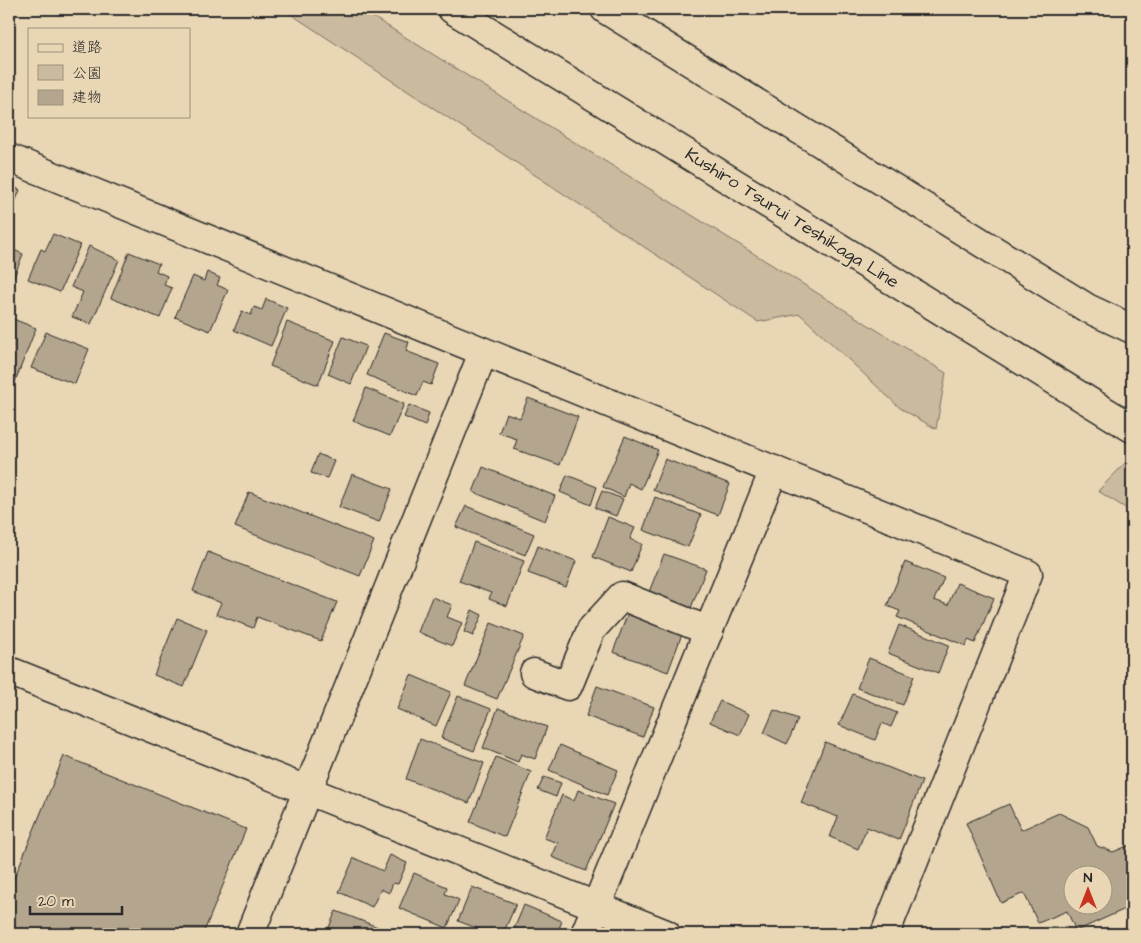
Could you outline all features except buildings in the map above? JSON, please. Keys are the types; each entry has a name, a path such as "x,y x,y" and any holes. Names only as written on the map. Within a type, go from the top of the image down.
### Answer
{"street":[{"name":"Kushiro Tsurui Teshikaga Line","path":"452,9 1132,428"},
{"path":"605,9 1087,308 1131,326"},
{"path":"9,158 482,353 1028,574 885,934"},
{"path":"250,934 309,791 482,353"},
{"path":"585,934 774,470"},
{"path":"534,674 568,686 591,630 622,596 708,631"},
{"path":"9,671 666,934"}],"green space":[{"path":"283,9 360,9 946,373 936,429 900,408 800,314 758,322"},
{"path":"1127,461 1132,465 1132,512 1098,491"},
{"path":"1132,911 1132,934 1122,934"}]}
